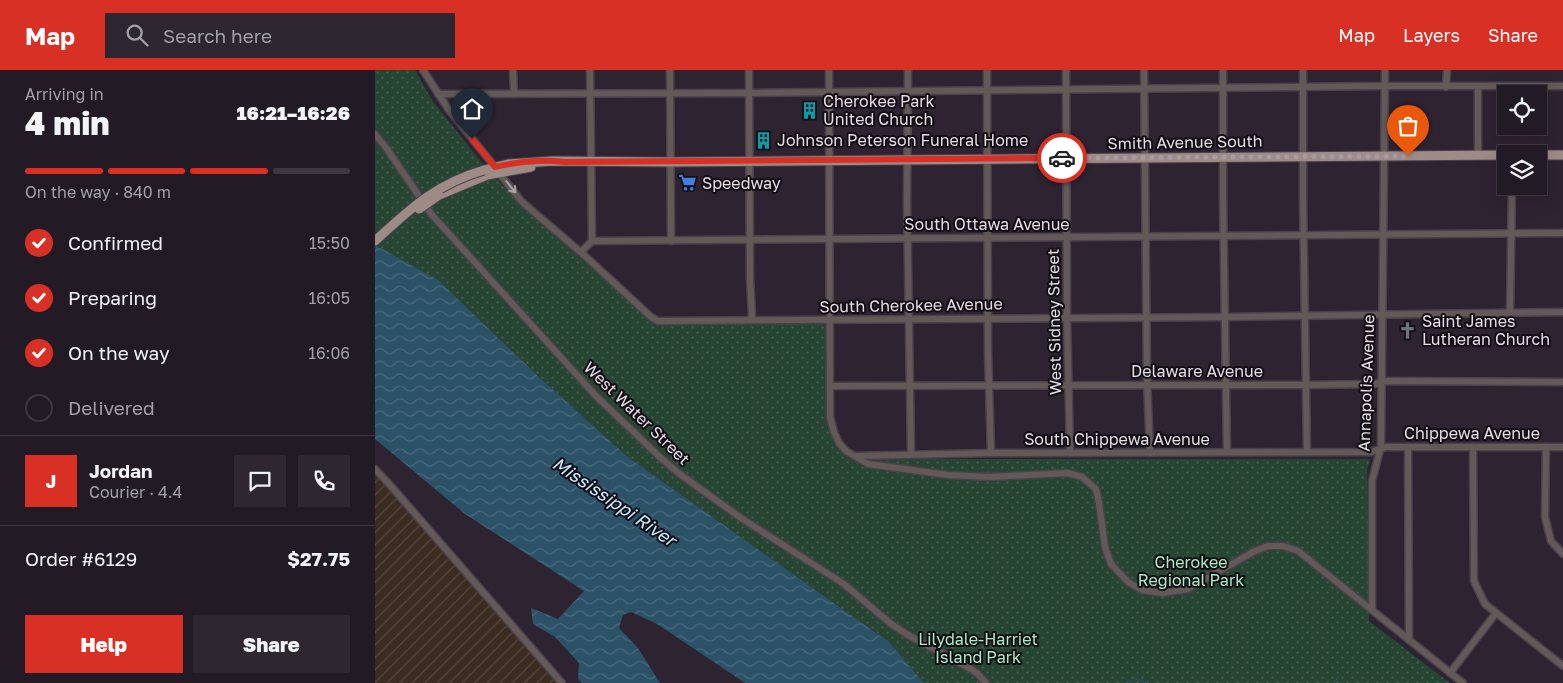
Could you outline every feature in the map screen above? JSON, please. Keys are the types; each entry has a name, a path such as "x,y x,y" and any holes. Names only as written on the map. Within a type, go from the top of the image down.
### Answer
{"main road":[{"name":"Smith Avenue South","path":"375,241 423,198 447,183 524,162 1497,155"},
{"path":"1547,155 1563,155"},
{"name":"Smith Avenue South","path":"375,246 427,203 485,172"}],"street":[{"name":"South Cherokee Avenue","path":"423,70 438,94 522,202 581,252 655,320 1226,317 1563,312"},
{"path":"513,70 514,94"},
{"path":"581,252 592,241 591,70"},
{"path":"670,70 671,241"},
{"path":"749,70 752,316 749,320"},
{"path":"829,70 830,416 839,443 853,456 868,464 947,475 990,477 1068,473 1081,477 1096,490 1105,547 1111,564 1128,582 1142,590 1162,594 1187,589 1253,552 1268,546 1283,546 1298,550 1463,683"},
{"path":"908,70 907,159 911,454"},
{"path":"987,70 988,386 991,453"},
{"name":"West Sidney Street","path":"1066,70 1067,318 1070,453"},
{"path":"1145,70 1147,385 1150,453"},
{"path":"1223,70 1227,452"},
{"path":"1303,70 1304,316 1307,452"},
{"name":"Annapolis Avenue","path":"1372,610 1371,486 1373,471 1381,448 1385,70"},
{"path":"1446,87 1447,70"},
{"path":"438,94 1563,86"},
{"path":"1478,155 1479,87"},
{"name":"West Water Street","path":"375,134 432,215 596,396 662,459 741,518 844,584 908,636 974,671 986,683"},
{"path":"1510,312 1512,195"},
{"name":"South Ottawa Avenue","path":"592,241 1563,233"},
{"name":"Delaware Avenue","path":"830,386 1305,385 1381,382 1563,382"},
{"path":"1408,447 1409,640"},
{"path":"1473,447 1474,581 1485,604 1563,666"},
{"path":"1546,447 1545,517 1551,541 1563,554"},
{"name":"Chippewa Avenue","path":"1381,448 1563,447"},
{"name":"South Chippewa Avenue","path":"853,456 991,453 1373,452 1381,448"},
{"path":"375,470 562,683"},
{"path":"1450,673 1496,613"}],"shaded area":[{"path":"375,474 386,484 556,683 375,683"}],"green space":[{"name":"Cherokee Regional Park","path":"375,70 415,70 432,100 483,164 525,210 657,324 826,322 827,422 836,447 850,459 1370,459 1367,471 1369,621 1450,683 924,683 889,642 628,457 539,377 375,245"}],"water":[{"name":"Mississippi River","path":"375,245 438,280 539,377 628,457 889,642 924,683 745,683 657,624 631,612 623,615 619,628 638,648 660,683 582,683 578,679 579,663 555,637 533,624 531,608 558,619 584,591 465,514 375,439"}],"waterway":[{"path":"1333,683 1339,677"},
{"path":"1129,683 1133,678 1147,683"}],"way so far":[{"path":"1062,158 1408,156"}],"place":[{"name":"Cherokee Park United Church","path":"809,110"},
{"name":"Johnson Peterson Funeral Home","path":"763,140"},
{"name":"Speedway","path":"688,183"},
{"name":"Saint James Lutheran Church","path":"1408,330"}],"route":[{"path":"472,139 495,167 524,162 553,161 676,162 1062,158"}],"park label":[{"name":"Lilydale-Harriet Island Park","path":"978,648"}]}
